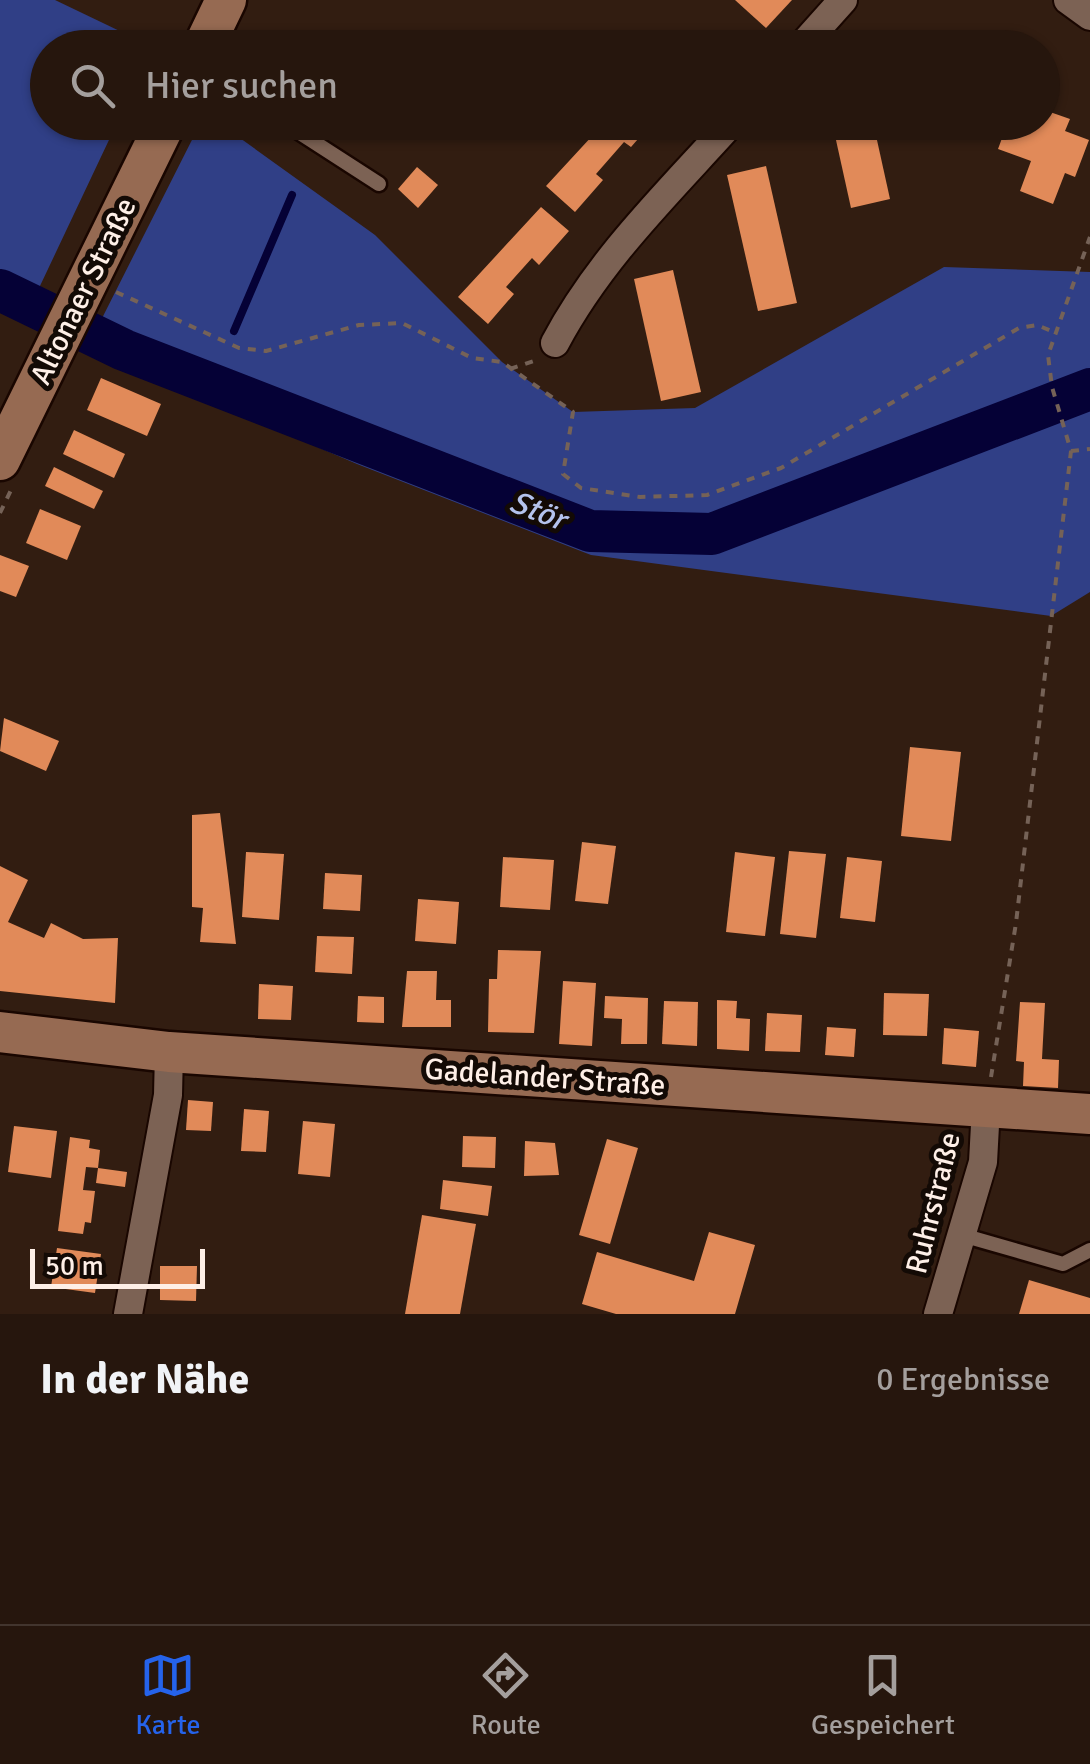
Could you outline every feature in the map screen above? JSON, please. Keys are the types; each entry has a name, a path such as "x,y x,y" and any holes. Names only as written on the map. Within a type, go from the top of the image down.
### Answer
{"street":[{"path":"211,30 226,0"},
{"path":"816,30 843,0"},
{"path":"1068,0 1090,16"},
{"name":"Altonaer Straße","path":"0,460 82,311 158,140"},
{"path":"555,343 580,296 609,257 716,140"},
{"name":"Gadelander Straße","path":"0,1032 169,1052 1090,1114"},
{"path":"128,1314 168,1095 169,1052"},
{"name":"Ruhrstraße","path":"938,1314 983,1162 986,1107"}],"lane":[{"path":"311,140 379,184"},
{"path":"962,1234 1063,1264 1090,1250"}],"path":[{"path":"986,1107 1016,923 1071,451 1052,387 1048,355 1090,237"},
{"path":"82,311 238,348 266,351 359,325 402,323 472,358 502,362 572,412 563,474 581,488 640,497 708,495 782,468 1020,328 1037,326 1054,332"},
{"path":"1071,451 1090,448"}],"shaded area":[{"path":"0,0 55,0 118,30 30,30 30,140 109,140 31,305 0,290"},
{"path":"192,140 243,140 375,235 502,362 573,412 695,408 944,267 1090,272 1090,592 1051,616 591,555 357,464 87,348"}],"building":[{"path":"735,0 792,0 766,28"},
{"path":"1060,116 1070,119 1065,131 1089,140 1075,177 1065,173 1053,204 1020,191 1031,161 998,149 1001,140 1060,140"},
{"path":"588,140 637,140 631,147 624,142 596,174 603,180 575,212 546,186"},
{"path":"836,140 877,140 890,199 851,208"},
{"path":"766,166 797,303 758,311 727,175"},
{"path":"417,167 438,185 418,208 398,189"},
{"path":"541,207 569,231 539,265 532,258 506,287 514,294 488,324 458,297"},
{"path":"673,270 701,392 661,401 634,279"},
{"path":"101,378 161,404 147,436 87,410"},
{"path":"74,430 125,454 114,478 63,454"},
{"path":"54,467 103,491 94,509 45,486"},
{"path":"40,509 81,526 67,560 26,543"},
{"path":"0,555 29,566 16,597 0,591"},
{"path":"4,718 59,741 46,771 0,751"},
{"path":"910,747 961,752 951,841 901,836"},
{"path":"220,813 236,944 200,942 203,908 192,907 192,815"},
{"path":"582,842 616,846 608,904 575,901"},
{"path":"789,851 826,854 816,938 780,934"},
{"path":"246,852 284,854 279,920 242,917"},
{"path":"735,852 775,857 765,936 726,932"},
{"path":"503,857 554,860 550,910 500,907"},
{"path":"847,857 882,861 875,922 840,918"},
{"path":"0,866 28,880 8,922 44,938 51,923 83,939 118,938 115,1003 0,991"},
{"path":"325,873 362,875 360,911 323,909"},
{"path":"418,899 459,902 456,944 415,941"},
{"path":"317,936 354,937 352,974 315,972"},
{"path":"498,950 541,951 534,1033 488,1032 489,979 497,979"},
{"path":"407,971 437,971 436,1000 451,1000 451,1027 402,1027"},
{"path":"563,981 596,983 592,1046 559,1044"},
{"path":"259,984 293,986 291,1020 258,1019"},
{"path":"884,993 929,994 927,1036 883,1035"},
{"path":"358,996 384,997 384,1023 357,1022"},
{"path":"605,996 648,998 647,1044 621,1044 622,1019 604,1018"},
{"path":"717,1000 737,1001 736,1018 750,1019 749,1051 717,1049"},
{"path":"664,1001 698,1002 697,1046 662,1044"},
{"path":"1020,1002 1045,1003 1042,1059 1059,1060 1058,1088 1023,1086 1024,1062 1016,1061"},
{"path":"767,1013 802,1015 800,1052 765,1051"},
{"path":"827,1027 856,1029 854,1057 825,1055"},
{"path":"944,1028 979,1031 976,1067 942,1064"},
{"path":"188,1100 213,1102 211,1131 186,1130"},
{"path":"244,1109 269,1111 266,1152 241,1151"},
{"path":"303,1121 335,1124 330,1177 298,1174"},
{"path":"14,1126 57,1131 51,1178 8,1172"},
{"path":"463,1136 496,1137 495,1168 462,1167"},
{"path":"70,1137 90,1140 89,1148 100,1150 98,1168 86,1167 83,1190 95,1191 91,1223 85,1222 83,1234 58,1231"},
{"path":"607,1139 638,1148 610,1244 579,1235"},
{"path":"525,1141 555,1143 559,1175 524,1176"},
{"path":"98,1168 127,1172 125,1187 96,1183"},
{"path":"443,1180 492,1186 488,1216 440,1209"},
{"path":"422,1215 476,1224 460,1314 405,1314"},
{"path":"709,1232 755,1245 735,1314 616,1314 582,1304 597,1252 694,1281"},
{"path":"57,1248 101,1254 95,1293 51,1287"},
{"path":"160,1266 197,1266 196,1301 160,1300"},
{"path":"1029,1280 1090,1298 1090,1314 1019,1314"}],"waterway":[{"path":"234,331 292,195"},
{"name":"Stör","path":"0,290 124,350 590,531 712,534 1090,389"}]}
